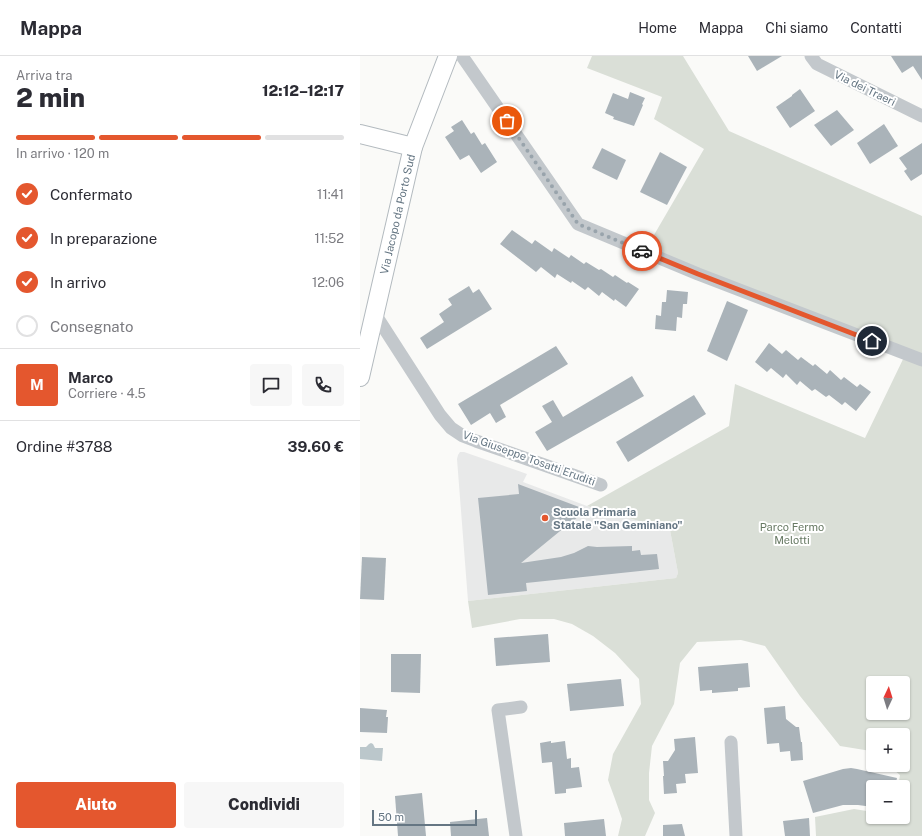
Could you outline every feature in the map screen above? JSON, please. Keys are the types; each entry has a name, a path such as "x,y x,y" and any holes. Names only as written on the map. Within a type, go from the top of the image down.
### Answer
{"street":[{"name":"Via Jacopo da Porto Sud","path":"360,377 413,147 448,56"},
{"path":"462,56 578,224 698,274 922,360"},
{"name":"Via dei Traeri","path":"811,56 817,64 922,116"},
{"path":"360,134 413,147"},
{"name":"Via Giuseppe Tosatti Eruditi","path":"375,314 440,415 451,428 463,436 476,441 601,485"},
{"path":"516,836 498,710 521,707"},
{"path":"731,742 736,836"}],"shaded area":[{"name":"Scuola Primaria Statale \"San Geminiano\"","path":"460,452 464,452 527,474 523,482 587,506 670,530 678,573 676,578 468,601 457,459"},
{"path":"371,743 375,748 383,748 382,761 360,759 360,747 366,747"}],"green space":[{"name":"Parco Fermo Melotti","path":"592,56 683,56 729,131 922,216 922,836 816,836 815,817 854,809 866,811 866,824 910,824 910,780 899,780 900,775 896,772 910,772 910,728 866,728 866,750 840,746 800,696 765,646 741,640 697,642 680,663 674,704 652,746 649,773 649,800 655,813 645,836 618,836 622,819 608,780 613,754 641,704 639,679 615,653 593,636 572,624 554,619 520,619 472,628 468,601 676,578 678,573 670,530 587,506 729,426 735,384 865,438 906,353 647,247 704,149 654,119 662,97 587,68"}],"building":[{"path":"748,56 782,56 757,71"},
{"path":"891,56 922,56 922,80 913,66 902,73"},
{"path":"800,89 815,111 790,128 776,107"},
{"path":"630,92 645,98 634,126 613,119 614,117 605,113 613,93 628,99"},
{"path":"837,110 854,130 831,146 814,125"},
{"path":"462,120 471,134 474,132 482,145 485,143 497,162 481,173 469,155 460,160 445,137 454,131 451,127"},
{"path":"884,124 898,146 870,164 857,143"},
{"path":"922,143 922,174 911,181 904,171 907,169 899,158"},
{"path":"602,148 626,160 617,180 592,168"},
{"path":"660,152 687,167 667,205 640,192"},
{"path":"512,230 532,244 535,240 552,252 554,248 569,258 571,255 584,264 586,262 613,277 615,275 639,289 626,307 615,299 614,301 602,292 599,296 588,287 585,290 572,281 571,283 557,274 555,278 541,267 536,272 500,244"},
{"path":"469,286 473,293 479,289 492,309 427,349 420,338 444,322 439,314 452,305 448,299"},
{"path":"667,290 688,292 687,304 683,304 682,318 677,317 676,331 655,329 656,315 661,316 662,302 666,302"},
{"path":"727,301 748,310 727,361 707,351"},
{"path":"769,343 782,354 786,350 798,360 801,357 813,366 815,364 827,374 830,370 841,380 844,377 857,387 860,384 871,392 856,411 845,402 842,405 829,395 826,397 815,389 812,391 800,381 797,385 786,374 783,378 771,368 767,372 755,362"},
{"path":"556,346 568,364 500,405 506,417 496,423 490,413 471,425 458,404"},
{"path":"632,376 644,396 547,451 535,432 552,422 542,406 553,400 563,417"},
{"path":"694,395 706,414 628,462 616,442"},
{"path":"518,484 587,510 521,563 561,557 574,553 588,546 632,546 632,551 640,550 641,555 657,554 659,569 526,583 527,591 488,595 478,498 519,494"},
{"path":"362,557 386,558 384,600 360,599"},
{"path":"548,634 550,662 496,666 494,638"},
{"path":"391,654 421,654 420,693 391,692"},
{"path":"748,663 750,687 738,688 738,691 712,693 712,690 700,691 698,667"},
{"path":"621,679 624,706 570,711 567,684"},
{"path":"785,706 786,719 796,727 799,727 803,760 791,761 790,751 780,752 779,743 767,744 764,708"},
{"path":"360,708 387,710 387,733 360,732"},
{"path":"695,737 698,773 685,774 686,783 676,784 677,793 664,794 663,761 668,761 675,750 674,739"},
{"path":"551,741 551,743 565,741 567,759 571,758 571,768 579,767 582,787 566,789 566,793 555,794 552,762 542,763 540,743"},
{"path":"851,768 897,778 897,780 866,780 866,806 843,805 813,813 803,781"},
{"path":"422,793 426,836 398,836 395,796"},
{"path":"487,818 489,836 451,836 450,822"},
{"path":"809,818 810,836 785,836 783,821"},
{"path":"604,819 606,836 565,836 564,823"},
{"path":"682,824 685,836 663,836 663,825"}],"way so far":[{"path":"507,121 578,224 642,251"}],"place":[{"name":"Scuola Primaria Statale \"San Geminiano\"","path":"545,518"}],"route":[{"path":"642,251 872,341"}]}
